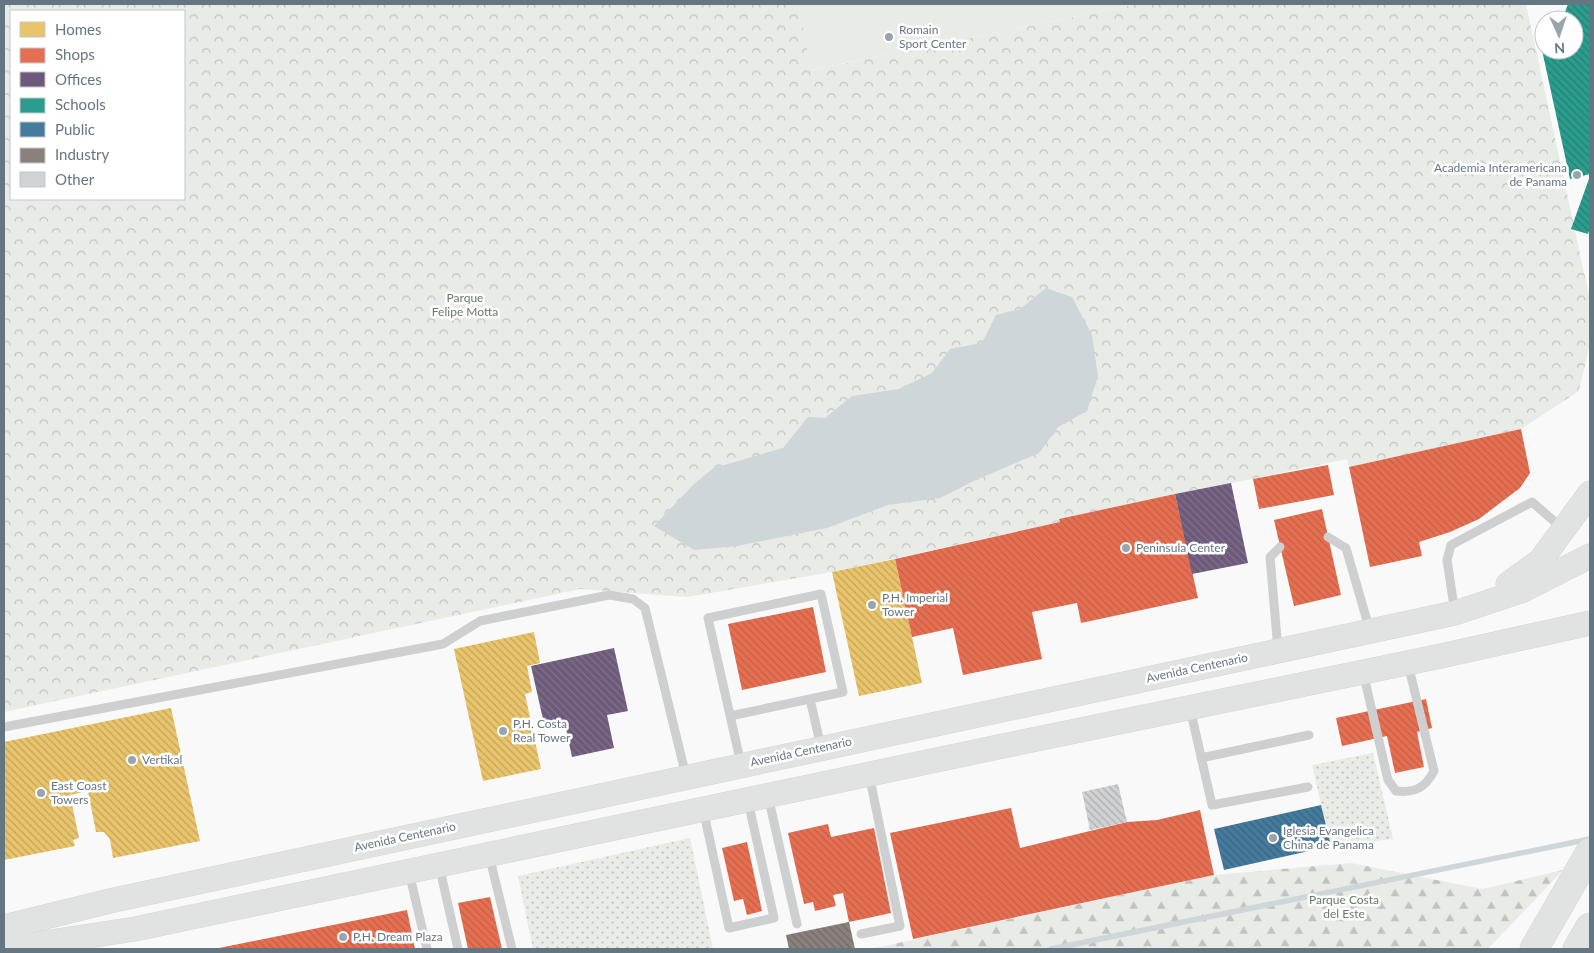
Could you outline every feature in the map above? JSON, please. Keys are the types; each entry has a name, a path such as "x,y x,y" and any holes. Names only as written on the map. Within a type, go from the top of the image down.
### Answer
{"highway":[{"path":"1534,949 1590,852"},
{"path":"1577,949 1590,927"}],"main road":[{"path":"1463,611 1519,577 1541,560 1590,493"},
{"name":"Avenida Centenario","path":"4,927 114,900 741,764 1463,611 1521,591 1590,556"},
{"path":"4,949 135,929 1590,623"},
{"path":"1324,641 1332,678"},
{"path":"1174,672 1186,708"},
{"path":"686,776 698,810"}],"lane":[{"path":"1463,611 1447,560 1451,545 1532,502 1564,529"},
{"path":"1328,537 1346,548 1370,631"},
{"path":"1278,650 1270,558 1280,547"},
{"path":"730,716 843,692 821,594 708,618 730,716 741,764"},
{"path":"4,726 442,644 480,621 609,595 632,599 645,608 686,776"},
{"path":"1363,672 1388,780 1396,791 1410,792 1427,785 1434,771 1407,663"},
{"path":"810,699 821,747"},
{"path":"1186,708 1201,758 1212,805 1308,788"},
{"path":"1201,758 1309,735"},
{"path":"861,934 900,926 869,774"},
{"path":"698,810 729,928 774,918 758,798"},
{"path":"758,798 797,924"},
{"path":"489,854 512,949"},
{"path":"439,865 458,949"},
{"path":"408,872 427,949"}],"green space":[{"name":"Parque Felipe Motta","path":"4,4 798,4 812,70 1138,4 1526,4 1534,41 1534,60 1538,60 1590,300 1590,343 1579,391 1521,429 1349,467 1347,459 1060,519 1060,522 832,572 687,597 580,589 4,712"},
{"name":"Romain Sport Center","path":"798,4 1138,4 811,70"},
{"path":"1373,753 1393,839 1331,846 1312,765"},
{"path":"690,838 713,949 533,949 518,876"},
{"name":"Parque Costa del Este","path":"1351,863 1482,889 1563,870 1488,949 870,949 1214,875"}],"shaded area":[{"path":"1046,288 1072,297 1092,335 1098,376 1087,411 1058,427 1039,453 978,479 940,498 888,505 827,528 737,546 694,550 654,526 695,483 714,468 783,448 808,417 825,418 852,396 899,389 932,373 950,349 982,343 996,315 1020,309"}],"building: Homes":[{"name":"P.H. Imperial Tower","path":"895,559 922,683 859,696 832,572"},
{"name":"P.H. Costa Real Tower","path":"534,632 540,663 527,666 532,692 525,694 541,769 483,781 454,649"},
{"name":"Vertikal","path":"171,708 200,841 113,858 110,839 104,832 96,832 88,791 70,795 79,838 73,840 75,846 4,860 4,742"}],"building: Shops":[{"path":"1521,429 1530,473 1520,488 1479,519 1450,532 1419,542 1422,556 1370,567 1349,467"},
{"path":"1328,465 1334,495 1259,509 1253,479"},
{"path":"1175,494 1198,598 1081,623 1077,603 1032,612 1042,659 963,675 953,628 912,637 895,559 1060,522 1059,519"},
{"path":"1322,509 1341,595 1294,606 1274,520"},
{"path":"813,607 826,672 742,690 728,624"},
{"path":"1426,699 1432,728 1417,732 1424,767 1395,773 1387,736 1342,746 1336,718"},
{"path":"1011,808 1020,848 1127,822 1157,820 1200,810 1214,875 913,939 890,833"},
{"path":"828,824 831,837 874,828 891,913 849,922 843,893 833,895 836,906 815,911 813,902 804,904 788,833"},
{"path":"747,842 762,911 747,915 743,899 734,901 722,848"},
{"path":"490,897 502,949 468,949 458,903"},
{"name":"P.H. Dream Plaza","path":"407,910 415,949 219,948"}],"building: Offices":[{"path":"1231,483 1248,563 1192,574 1175,494"},
{"path":"614,648 628,711 607,715 614,748 572,757 565,724 545,728 531,666"}],"building: Schools":[{"path":"1568,4 1590,4 1590,174 1570,179 1544,60 1584,60 1584,10 1566,10"},
{"path":"1590,176 1590,227 1588,234 1571,229"}],"building: Public":[{"name":"Iglesia Evangelica China de Panama","path":"1321,805 1331,846 1224,870 1214,829"}],"building: Industry":[{"path":"849,922 855,949 789,949 786,935"}],"building: Other":[{"path":"1118,784 1127,822 1090,830 1082,792"}],"waterway":[{"path":"1051,949 1590,839"}],"place":[{"name":"Romain Sport Center","path":"889,37"},
{"name":"Academia Interamericana de Panama","path":"1577,175"},
{"name":"Peninsula Center","path":"1126,548"},
{"name":"P.H. Imperial Tower","path":"872,605"},
{"name":"P.H. Costa Real Tower","path":"503,731"},
{"name":"Vertikal","path":"132,760"},
{"name":"East Coast Towers","path":"41,793"},
{"name":"Iglesia Evangelica China de Panama","path":"1273,838"},
{"name":"P.H. Dream Plaza","path":"343,937"}]}
